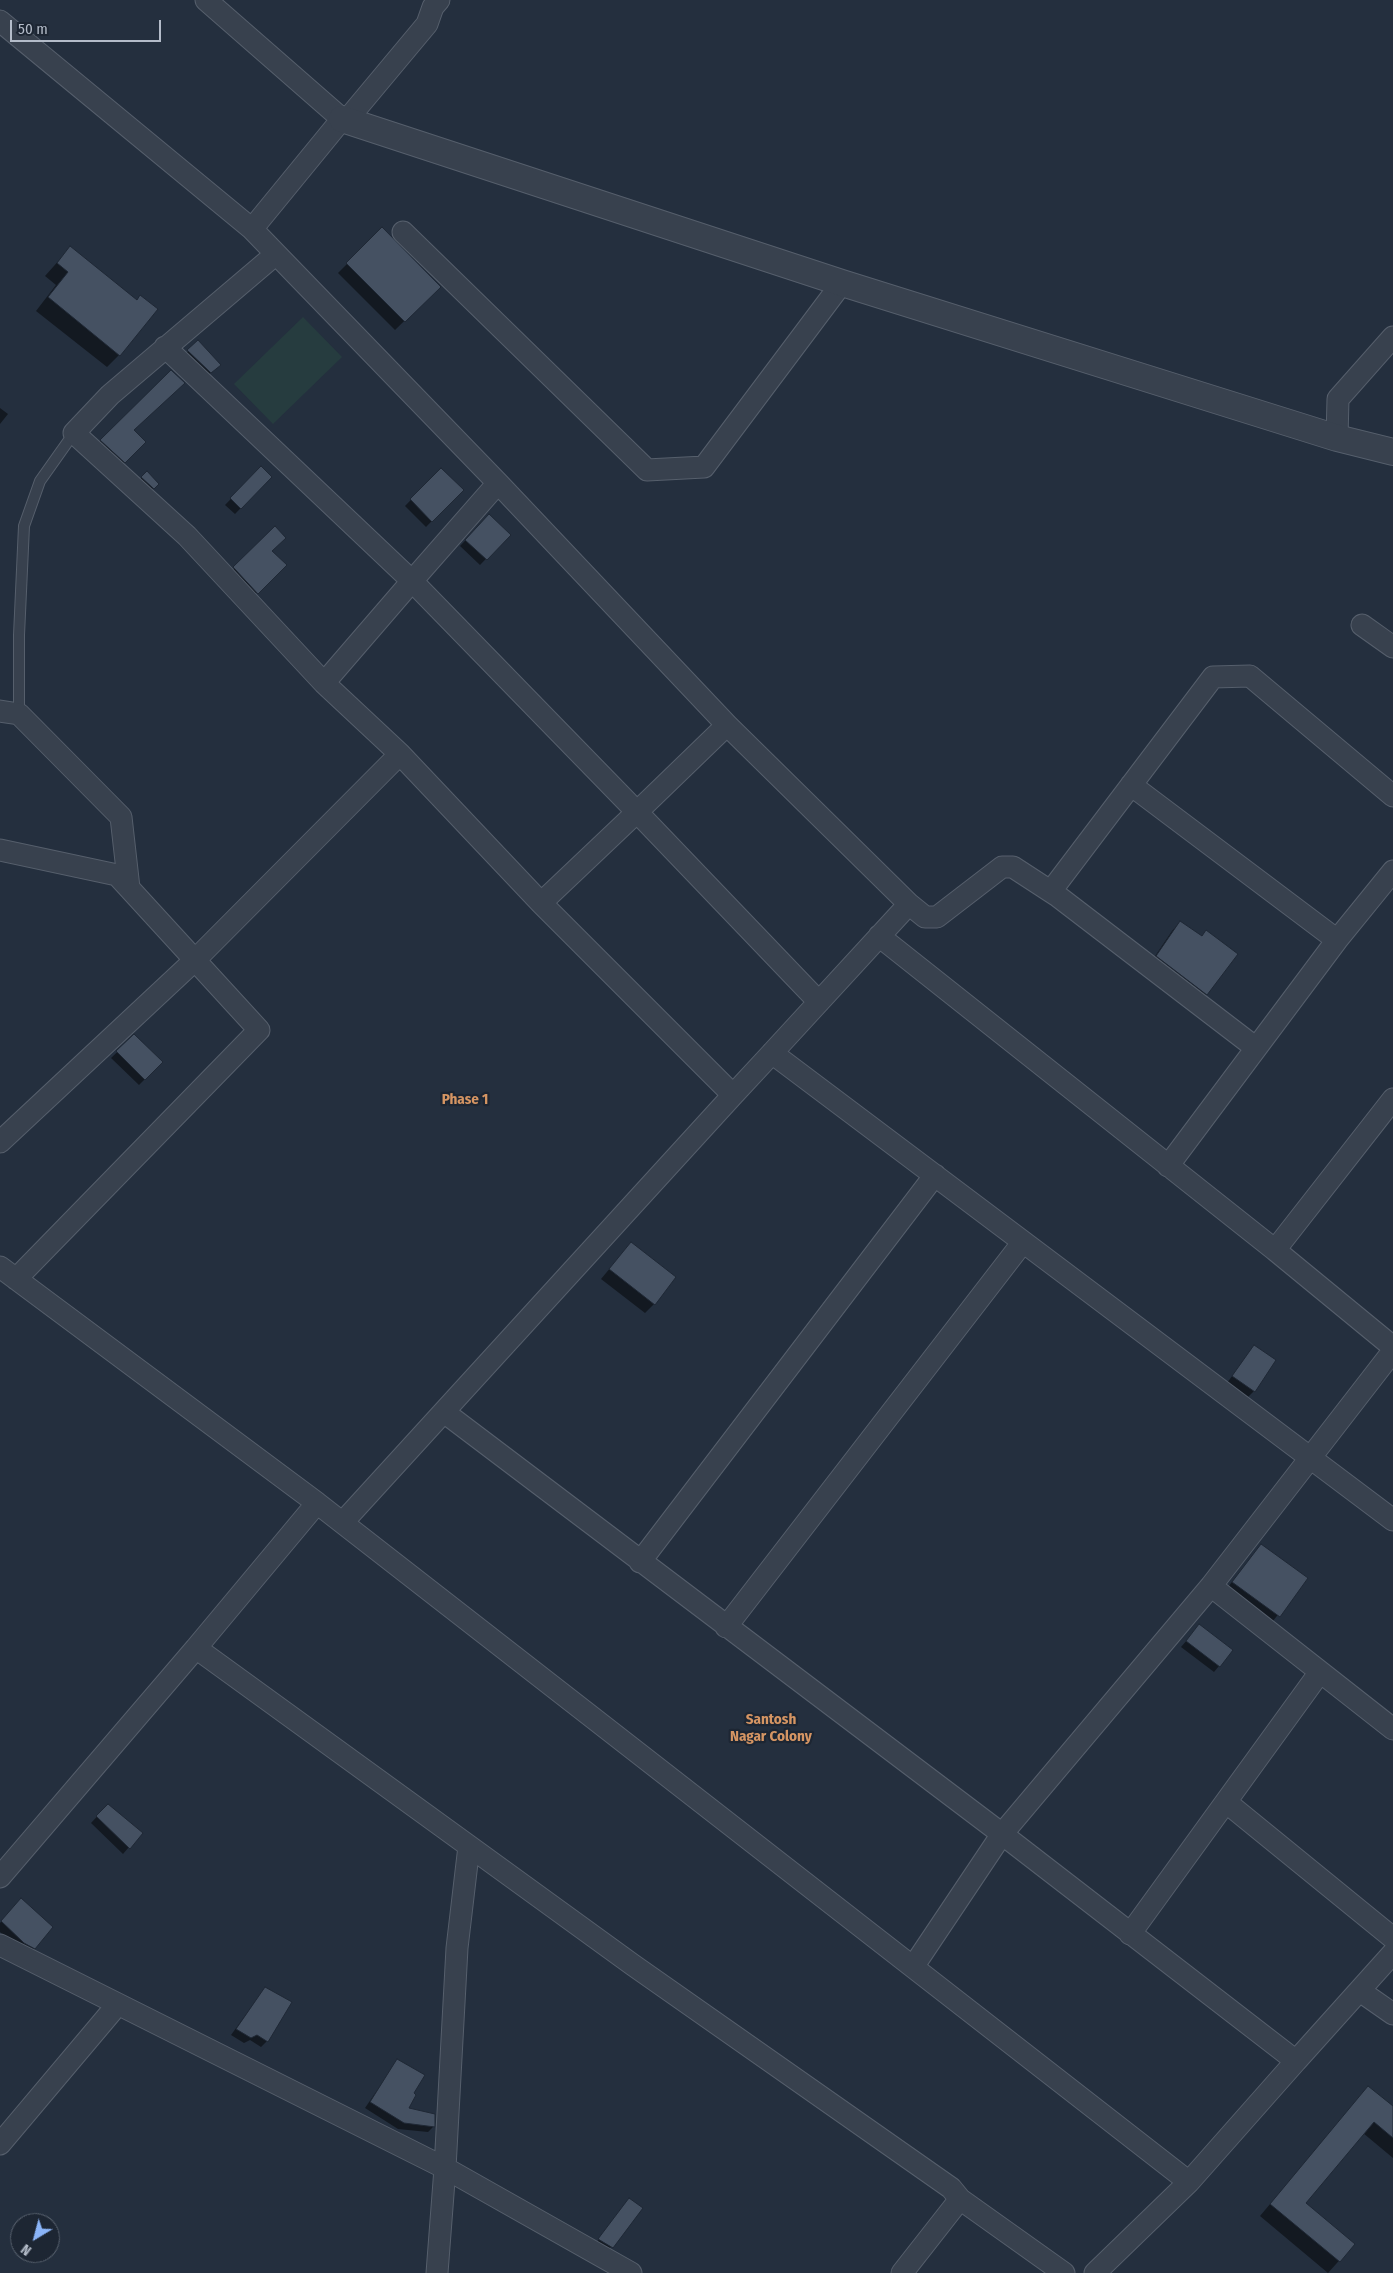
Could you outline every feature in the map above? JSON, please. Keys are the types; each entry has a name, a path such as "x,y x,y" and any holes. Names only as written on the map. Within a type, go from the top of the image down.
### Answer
{"street":[{"path":"206,0 344,120 842,282 1337,438 1393,452"},
{"path":"252,229 427,24 433,2"},
{"path":"0,21 252,229 498,483 727,725 909,904 925,917 937,916 1002,867 1013,867 1056,895 1256,1048"},
{"path":"403,232 647,470 704,467 842,282"},
{"path":"276,254 110,395 74,433 187,536 324,683 400,754 541,903 733,1095"},
{"path":"1337,438 1338,399 1393,337"},
{"path":"165,347 412,581 819,1002"},
{"path":"324,683 498,483"},
{"path":"1362,625 1393,646"},
{"path":"1056,895 1052,891 1213,676 1250,676 1393,796"},
{"path":"9,712 121,817 129,888"},
{"path":"541,903 727,725"},
{"path":"0,1142 195,960 400,754"},
{"path":"1131,785 1336,940"},
{"path":"0,850 117,876 259,1030 8,1273 343,1522 1189,2182"},
{"path":"1168,1166 1336,940 1393,871"},
{"path":"343,1522 909,904"},
{"path":"879,936 1275,1250 1393,1347"},
{"path":"772,1053 1393,1520"},
{"path":"1275,1250 1393,1099"},
{"path":"640,1562 935,1176"},
{"path":"726,1627 1023,1242"},
{"path":"913,1967 1002,1834 1211,1586 1393,1351"},
{"path":"444,1412 1002,1834 1296,2061"},
{"path":"0,1877 317,1503"},
{"path":"1211,1586 1393,1729"},
{"path":"196,1648 633,1965 951,2188 960,2199 1064,2273"},
{"path":"1130,1934 1320,1672"},
{"path":"1226,1802 1393,1938"},
{"path":"437,2273 445,2168 457,1948 469,1846"},
{"path":"0,1945 445,2168 631,2273"},
{"path":"1095,2273 1189,2182 1393,1953"},
{"path":"1360,1991 1393,2014"},
{"path":"0,2144 118,2004"},
{"path":"902,2273 960,2199"}],"lane":[{"path":"9,712 19,635 24,526 40,481 74,433"}],"green space":[{"path":"303,317 342,357 273,424 234,384"}],"building":[{"path":"382,227 441,287 405,322 346,263"},
{"path":"70,246 137,300 140,295 158,309 120,356 48,297 68,272 57,263"},
{"path":"198,340 221,365 211,373 187,350"},
{"path":"171,370 185,383 134,430 146,442 125,463 100,440"},
{"path":"261,466 272,477 241,509 230,498"},
{"path":"441,468 464,490 432,522 410,499"},
{"path":"147,471 159,484 154,489 141,477"},
{"path":"489,514 511,535 487,560 465,540"},
{"path":"275,526 286,538 272,551 287,565 258,594 233,567"},
{"path":"1180,921 1202,936 1206,930 1238,954 1207,995 1156,956"},
{"path":"134,1034 163,1062 145,1080 116,1051"},
{"path":"631,1242 676,1277 655,1305 609,1269"},
{"path":"1254,1345 1276,1360 1255,1392 1232,1376"},
{"path":"1261,1544 1308,1578 1280,1617 1232,1582"},
{"path":"1199,1624 1233,1650 1220,1667 1186,1641"},
{"path":"108,1804 143,1833 130,1849 96,1816"},
{"path":"21,1898 53,1927 35,1949 24,1943 1,1921"},
{"path":"265,1987 292,2002 268,2042 257,2035 251,2038 236,2029"},
{"path":"397,2059 425,2075 414,2093 416,2095 409,2108 435,2114 435,2127 404,2123 370,2102"},
{"path":"1368,2086 1393,2106 1393,2138 1374,2122 1306,2203 1355,2244 1340,2262 1270,2204"},
{"path":"629,2198 643,2208 613,2248 598,2239"}],"district":[{"name":"Phase 1","path":"465,1100"},
{"name":"Santosh Nagar Colony","path":"771,1728"}]}
